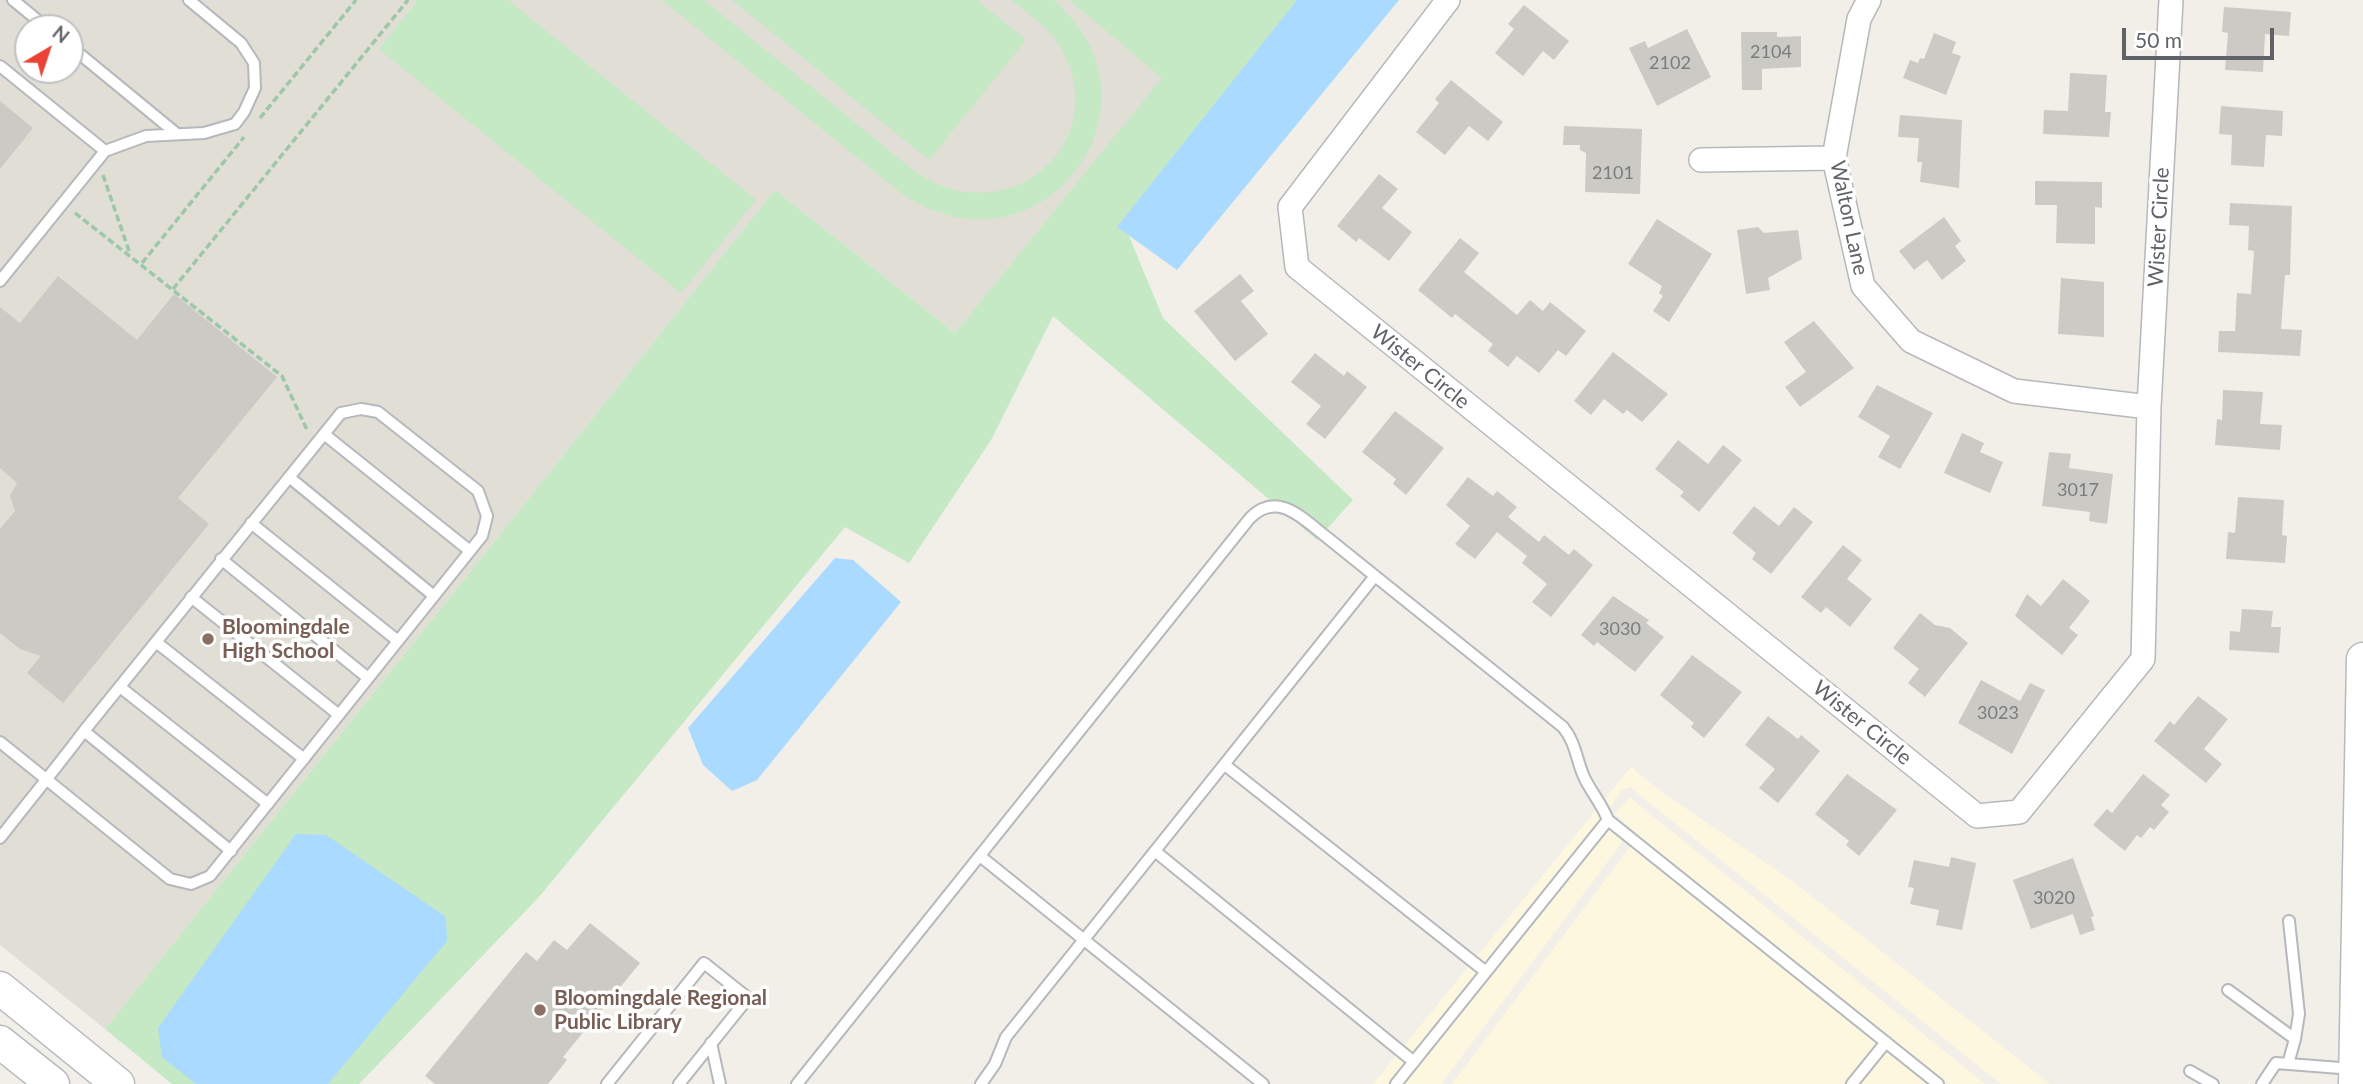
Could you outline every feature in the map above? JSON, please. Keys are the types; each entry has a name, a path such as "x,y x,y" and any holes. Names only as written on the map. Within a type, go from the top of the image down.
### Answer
{"main road":[{"path":"2357,1062 2363,659"},
{"path":"0,988 118,1084"},
{"path":"0,1042 52,1084"}],"street":[{"name":"Wister Circle","path":"1448,0 1290,207 1297,267 1977,816 2019,812 2143,659 2149,407 2171,0"},
{"name":"Walton Lane","path":"1869,0 1859,19 1834,158 1863,286 1911,341 2014,391 2149,407"},
{"path":"1701,160 1834,158"}],"lane":[{"path":"13,0 30,14"},
{"path":"0,281 105,151 146,135 204,133 235,124 244,112 255,88 254,63 241,43 189,0"},
{"path":"84,58 177,134"},
{"path":"0,66 105,151"},
{"path":"0,742 46,779 170,879 191,884 210,876 482,536 488,516 478,491 378,412 361,409 341,413 221,559 84,731 46,779 0,838"},
{"path":"324,434 470,551"},
{"path":"289,477 434,596"},
{"path":"797,1084 1259,509 1286,506 1563,727 1573,739 1580,768 1601,801 1608,820 1938,1084"},
{"path":"251,523 398,641"},
{"path":"221,559 368,678"},
{"path":"981,1084 995,1064 1006,1037 1375,576"},
{"path":"191,597 339,715"},
{"path":"156,642 304,759"},
{"path":"120,687 268,804"},
{"path":"84,731 231,851"},
{"path":"1225,765 1486,972"},
{"path":"1396,1084 1608,820"},
{"path":"1156,852 1414,1062"},
{"path":"979,856 1263,1084"},
{"path":"2288,921 2299,1014 2288,1064"},
{"path":"607,1084 704,963 748,998 679,1084"},
{"path":"2228,990 2295,1039"},
{"path":"1852,1084 1886,1042"},
{"path":"711,1044 720,1084"},
{"path":"2262,1084 2276,1063 2357,1062"},
{"path":"2190,1071 2213,1084"}],"path":[{"path":"173,289 408,0"},
{"path":"101,170 130,254"},
{"path":"63,203 282,376 314,446"}],"shaded area":[{"name":"Bloomingdale High School","path":"0,0 1069,0 1163,78 955,333 775,190 105,1029 0,945"},
{"path":"1631,767 1663,793 1791,880 2050,1084 2001,1084 1630,787 1621,791 1605,815 1626,837 1441,1084 1373,1084"},
{"path":"1629,797 1985,1084 1452,1084 1639,835 1615,814"}],"green space":[{"path":"418,0 508,0 756,200 681,293 379,49"},
{"path":"662,0 704,0 917,173 952,189 985,193 1017,185 1043,169 1063,145 1074,116 1074,83 1061,48 1045,28 1011,0 1053,0 1088,42 1101,88 1096,132 1075,172 1042,201 1000,218 952,216 901,193"},
{"path":"732,0 977,0 1026,40 929,160"},
{"path":"1069,0 1310,0 1126,229 1163,318 1353,500 1317,540 1053,316 991,440 909,563 845,527 539,897 359,1084 172,1084 105,1029 775,190 955,333 1162,78"}],"water":[{"path":"1297,0 1399,0 1177,270 1117,227"},
{"path":"835,558 853,560 901,602 757,780 732,791 703,765 688,728"},
{"path":"296,834 326,835 446,917 447,941 328,1084 196,1084 162,1057 158,1028"}],"building":[{"path":"1524,5 1569,41 1554,60 1543,51 1523,76 1495,53 1514,29 1508,24"},
{"path":"2224,7 2291,12 2289,36 2265,34 2263,72 2225,70 2228,33 2222,32"},
{"path":"1687,29 1711,77 1657,106 1629,48 1645,41 1648,48"},
{"path":"1741,32 1777,32 1777,37 1801,36 1801,67 1762,69 1762,90 1742,90"},
{"path":"1934,33 1956,42 1952,53 1961,56 1946,95 1903,78 1910,60 1918,63 1920,58 1924,59"},
{"path":"2070,73 2107,75 2105,112 2111,112 2109,137 2043,134 2044,110 2068,111"},
{"path":"1451,80 1503,122 1488,141 1469,126 1445,155 1416,132 1439,103 1435,99"},
{"path":"0,101 33,128 0,169"},
{"path":"2221,106 2283,111 2282,136 2266,135 2264,167 2231,165 2232,135 2219,134"},
{"path":"1900,115 1962,120 1959,188 1920,182 1922,162 1917,162 1919,138 1898,137"},
{"path":"1564,126 1642,129 1640,194 1585,192 1586,153 1580,150 1580,145 1563,145"},
{"path":"1379,174 1398,189 1382,208 1412,232 1389,261 1359,238 1356,242 1337,226"},
{"path":"2035,181 2102,182 2102,208 2095,207 2095,244 2056,243 2057,205 2035,205"},
{"path":"2230,203 2292,206 2290,275 2285,275 2281,329 2302,330 2300,356 2218,352 2219,331 2235,331 2237,293 2251,294 2254,251 2248,250 2249,226 2229,225"},
{"path":"1944,217 1961,241 1955,246 1966,261 1942,280 1927,260 1914,270 1899,251"},
{"path":"1657,219 1712,254 1669,322 1653,311 1663,296 1659,293 1662,286 1628,264"},
{"path":"1758,227 1764,233 1798,230 1802,259 1768,278 1770,290 1746,294 1737,230"},
{"path":"1460,238 1479,253 1464,272 1517,315 1530,300 1543,311 1550,302 1586,331 1566,356 1558,350 1539,373 1517,356 1508,367 1488,351 1493,344 1455,314 1452,318 1418,290"},
{"path":"1240,274 1254,291 1241,301 1268,334 1235,361 1194,311"},
{"path":"58,276 137,340 174,294 277,377 178,498 209,524 63,703 27,673 41,656 20,649 0,633 0,529 15,511 10,496 17,483 0,468 0,307 20,323"},
{"path":"2061,278 2104,282 2104,337 2058,334"},
{"path":"1814,321 1854,368 1800,407 1785,387 1806,372 1784,342"},
{"path":"1613,352 1668,394 1642,422 1627,410 1623,414 1604,399 1591,415 1574,401"},
{"path":"1315,353 1344,376 1347,371 1367,387 1325,439 1306,424 1321,406 1291,382"},
{"path":"1877,385 1933,413 1900,469 1878,457 1890,436 1858,417"},
{"path":"2223,390 2263,392 2260,424 2282,425 2280,450 2215,445 2217,419 2222,420"},
{"path":"1395,411 1444,448 1406,495 1393,484 1396,479 1362,452"},
{"path":"1962,433 1984,443 1980,452 2003,462 1990,493 1944,473"},
{"path":"1678,440 1708,464 1723,445 1742,460 1699,512 1680,496 1684,492 1655,469"},
{"path":"2049,452 2071,454 2069,468 2113,474 2107,524 2089,521 2090,512 2042,506"},
{"path":"1468,477 1493,496 1497,491 1517,507 1508,517 1539,542 1544,535 1569,555 1574,549 1593,565 1551,617 1532,602 1547,584 1522,563 1527,556 1497,532 1475,559 1455,544 1470,526 1446,505"},
{"path":"2238,497 2284,500 2282,535 2287,536 2285,563 2226,559 2228,532 2235,533"},
{"path":"1754,506 1779,526 1794,507 1813,522 1771,574 1752,559 1756,553 1732,533"},
{"path":"1843,545 1862,560 1847,579 1872,599 1850,627 1826,607 1821,613 1801,597"},
{"path":"2063,579 2090,601 2069,628 2078,635 2062,655 2015,616 2027,594 2041,606"},
{"path":"1613,596 1649,620 1646,623 1664,637 1635,672 1597,642 1594,646 1581,635"},
{"path":"2242,609 2273,611 2271,627 2281,627 2279,653 2229,650 2230,631 2240,632"},
{"path":"1920,613 1935,625 1950,628 1968,643 1925,697 1908,683 1919,669 1893,648"},
{"path":"1692,655 1742,692 1704,738 1691,727 1694,723 1660,695"},
{"path":"1981,680 2020,701 2030,683 2045,690 2012,754 1958,723"},
{"path":"2198,696 2228,719 2204,749 2222,764 2206,783 2154,741 2170,721 2174,725"},
{"path":"1768,716 1798,739 1801,735 1820,751 1778,803 1759,788 1775,769 1745,745"},
{"path":"1847,774 1897,810 1859,856 1846,845 1849,841 1815,814"},
{"path":"2143,774 2170,795 2161,805 2169,812 2154,830 2150,827 2141,838 2137,835 2125,851 2093,825 2107,809 2112,813"},
{"path":"1951,857 1976,863 1962,930 1936,925 1939,910 1910,904 1914,888 1908,887 1914,860 1949,867"},
{"path":"2073,858 2094,916 2091,917 2095,930 2080,935 2073,914 2031,929 2013,880"},
{"name":"Bloomingdale Regional Public Library","path":"590,923 640,963 563,1057 567,1060 548,1084 435,1084 425,1076 526,952 537,961 554,940 567,950"}],"place":[{"name":"Bloomingdale High School","path":"208,639"},
{"name":"Bloomingdale Regional Public Library","path":"540,1010"}]}
